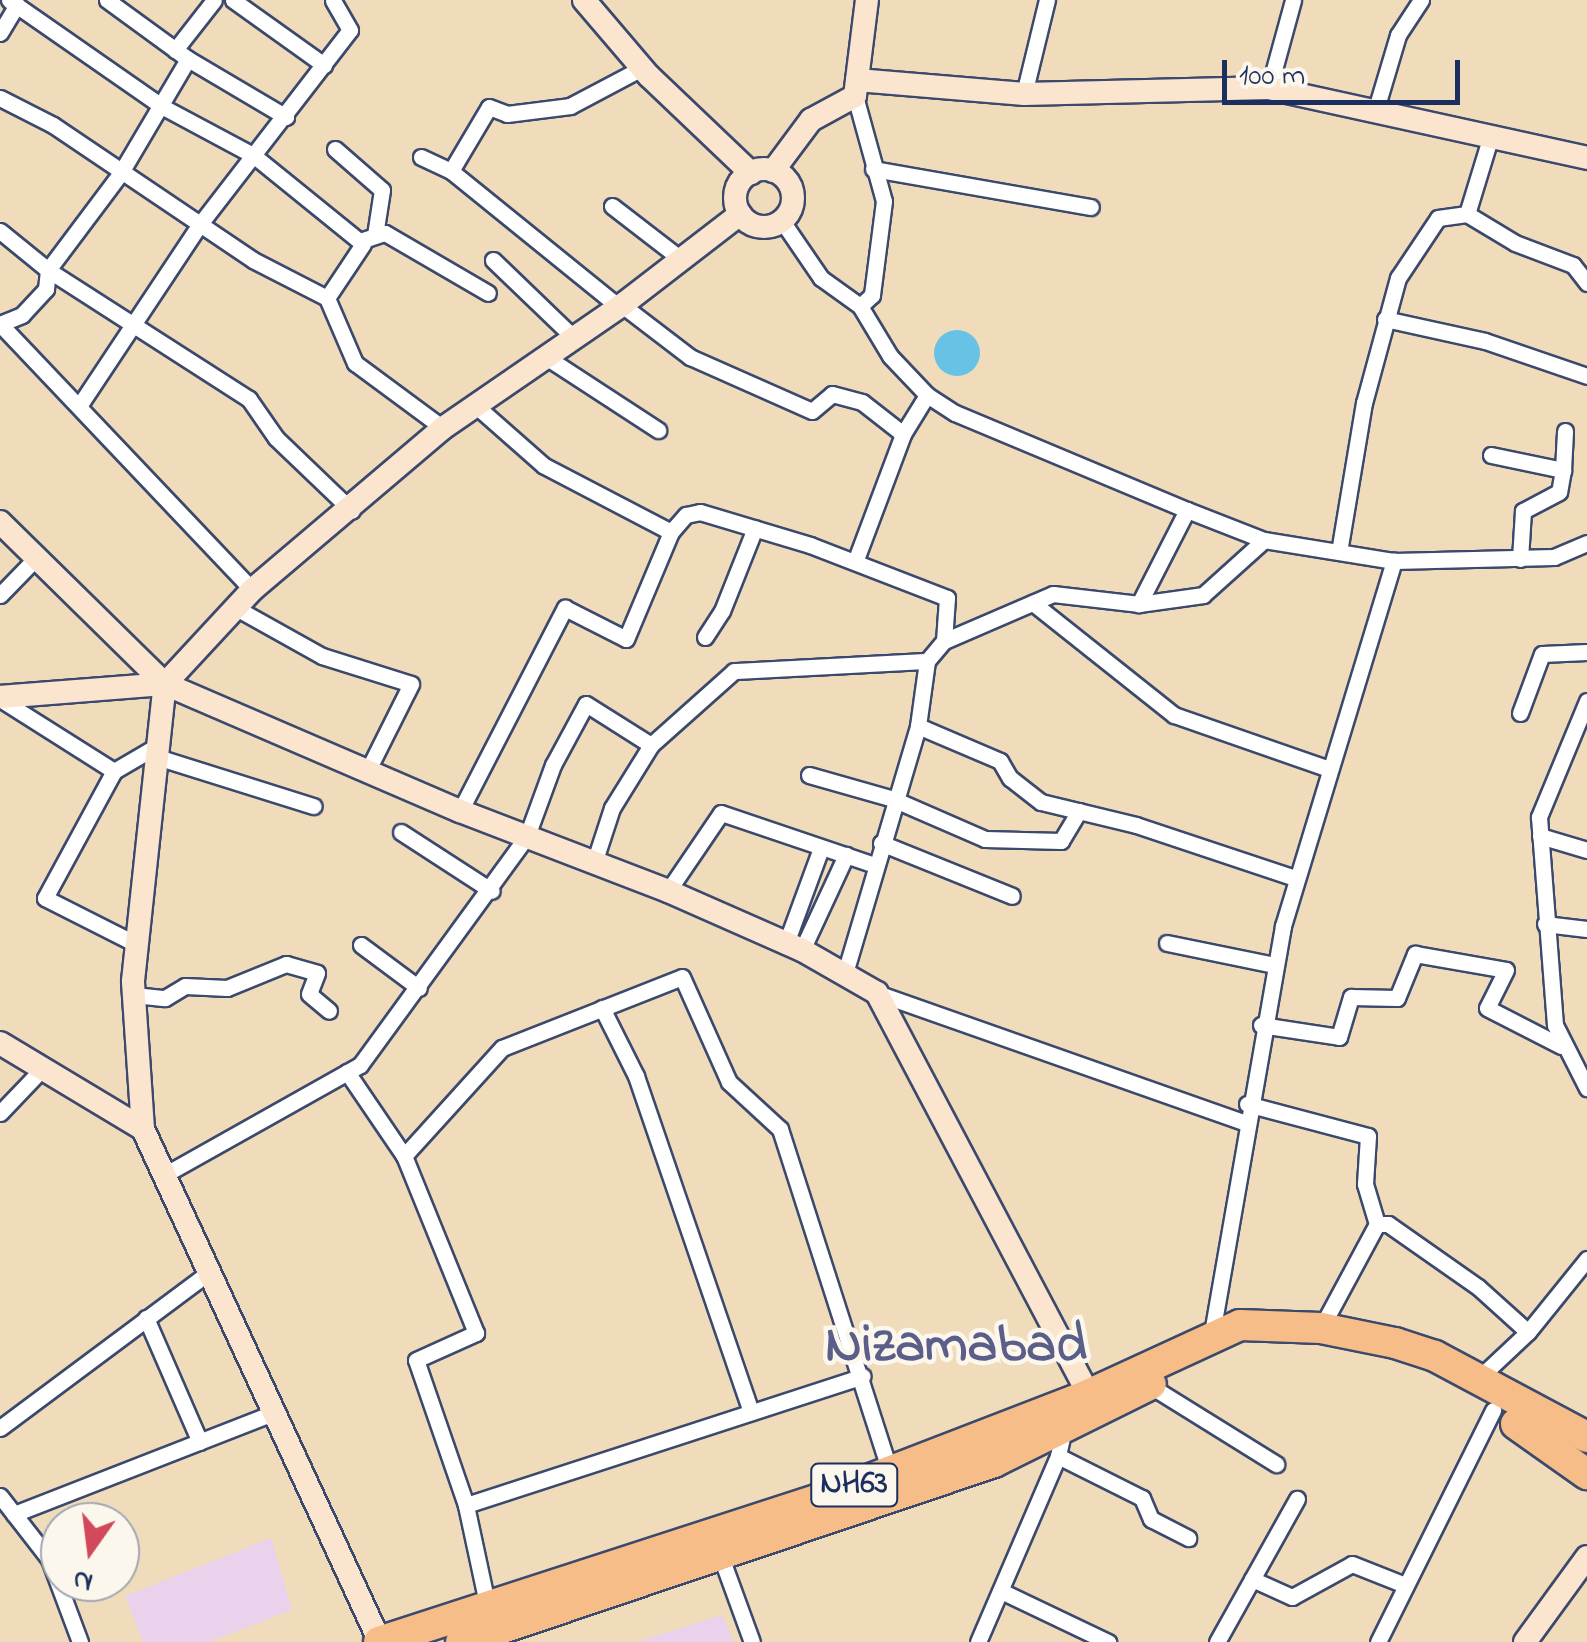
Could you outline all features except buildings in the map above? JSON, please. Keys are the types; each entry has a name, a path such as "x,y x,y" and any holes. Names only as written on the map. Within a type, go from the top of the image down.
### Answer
{"highway":[{"name":"NH63","path":"380,1642 488,1610 890,1472 1075,1420 1212,1333 1256,1323 1322,1328 1395,1343 1479,1378 1532,1413 1587,1437"},
{"name":"NH63","path":"461,1642 721,1557 1075,1420 1211,1353 1263,1340 1384,1360 1441,1380 1587,1474"}],"street":[{"path":"107,0 181,55 286,117"},
{"path":"214,0 181,55 163,106 120,174 48,270 46,290 22,315 0,324 252,590"},
{"path":"233,0 324,66"},
{"path":"79,406 200,224 350,30 333,0"},
{"path":"584,0 642,68 762,172 793,196 782,221 765,227 740,214 736,196 762,172 811,120 856,88 1024,94 1269,88 1587,158"},
{"path":"860,306 872,296 884,242 884,201 856,88 867,0"},
{"path":"1024,94 1047,0"},
{"path":"1269,88 1293,0"},
{"path":"1376,109 1398,36 1421,0"},
{"path":"0,33 13,3 163,106 253,156 368,238"},
{"path":"451,172 489,108 507,114 570,106 642,68"},
{"path":"0,98 53,125 120,174 328,298 355,364 443,428"},
{"path":"1467,214 1490,139"},
{"path":"328,298 368,238 382,190 334,149"},
{"path":"421,157 451,172 690,357 759,393 812,412 832,394 862,402 903,434"},
{"path":"873,169 1091,208"},
{"path":"612,206 682,260"},
{"path":"380,1642 143,1129 134,995 136,944 164,684 252,590 352,511 443,428 621,306 740,214"},
{"path":"1339,552 1385,318 1398,278 1438,218 1467,214 1573,265 1587,283"},
{"path":"782,221 821,278 860,306 890,356 928,395 955,413 1187,510 1264,540 1394,561 1554,557 1587,543"},
{"path":"0,231 48,270 249,399 276,438 352,511"},
{"path":"368,238 385,233 488,293"},
{"path":"493,260 574,338"},
{"path":"1385,318 1485,341 1587,376"},
{"path":"546,357 658,430"},
{"path":"855,562 903,434 928,395"},
{"path":"476,406 542,465 671,532"},
{"path":"1520,559 1523,511 1560,492 1565,432"},
{"path":"1491,455 1563,470"},
{"path":"1139,604 1187,510"},
{"path":"460,811 565,608 626,638 671,532 695,511 855,562 948,598 944,641"},
{"path":"0,522 164,684 369,768 460,811 668,891 846,973 878,993 1244,1122"},
{"path":"704,637 722,611 755,528"},
{"path":"846,973 893,799 918,726 927,660 944,641 1053,594 1139,604 1203,595 1264,540"},
{"path":"0,595 36,557"},
{"path":"1212,1333 1247,1104 1274,965 1326,768 1394,561"},
{"path":"1033,603 1174,715 1326,768"},
{"path":"236,608 322,656 410,684 369,768"},
{"path":"1520,713 1542,654 1587,652"},
{"path":"594,864 612,808 651,744 734,671 927,660"},
{"path":"0,698 164,684"},
{"path":"0,698 114,771"},
{"path":"1587,701 1539,818 1545,924 1560,1046 1587,1088"},
{"path":"164,1175 347,1072 420,988 492,891 527,836 552,765 586,704 651,744"},
{"path":"918,726 1000,761 1010,778 1041,802 1295,878"},
{"path":"136,944 44,898 114,771 157,751 313,806"},
{"path":"809,775 893,799 985,839 1061,841 1079,811"},
{"path":"668,891 721,813 875,865"},
{"path":"401,832 492,891"},
{"path":"1540,836 1587,850"},
{"path":"881,843 1012,896"},
{"path":"793,948 820,848"},
{"path":"793,948 846,855"},
{"path":"1545,924 1587,929"},
{"path":"1167,943 1274,965"},
{"path":"361,945 420,988"},
{"path":"1261,1025 1338,1037 1351,997 1398,998 1416,954 1506,970 1487,1008 1560,1046"},
{"path":"134,995 227,988 286,964 317,972 309,994 329,1011"},
{"path":"404,1156 502,1048 682,977 729,1082 780,1129 864,1376 890,1472"},
{"path":"878,993 1075,1420 1142,1498 1150,1519 1188,1538"},
{"path":"602,1008 636,1076 751,1412"},
{"path":"0,1043 143,1129"},
{"path":"0,1113 42,1068"},
{"path":"347,1072 404,1156 476,1333 416,1360 466,1505 488,1610"},
{"path":"1247,1104 1368,1136 1365,1184 1377,1224 1322,1328"},
{"path":"1377,1224 1388,1224 1478,1286 1528,1332"},
{"path":"1479,1378 1528,1332 1587,1259"},
{"path":"0,1428 209,1272"},
{"path":"146,1318 200,1442"},
{"path":"466,1505 864,1376"},
{"path":"1149,1385 1276,1464"},
{"path":"1378,1642 1493,1410"},
{"path":"14,1514 273,1413"},
{"path":"978,1642 1075,1420"},
{"path":"0,1496 49,1559 80,1642"},
{"path":"1217,1642 1298,1499"},
{"path":"721,1557 752,1642"},
{"path":"1525,1642 1587,1557"},
{"path":"1252,1579 1292,1597 1352,1564 1405,1585"},
{"path":"1001,1591 1108,1642"}],"shaded area":[{"path":"271,1538 292,1610 209,1642 143,1642 127,1602 140,1602 140,1590"},
{"path":"722,1615 734,1642 637,1642"}],"water":[{"path":"957,330 974,336 980,353 974,370 957,376 940,370 934,353 940,336"}],"district":[{"name":"Nizamabad","path":"956,1348"}]}
